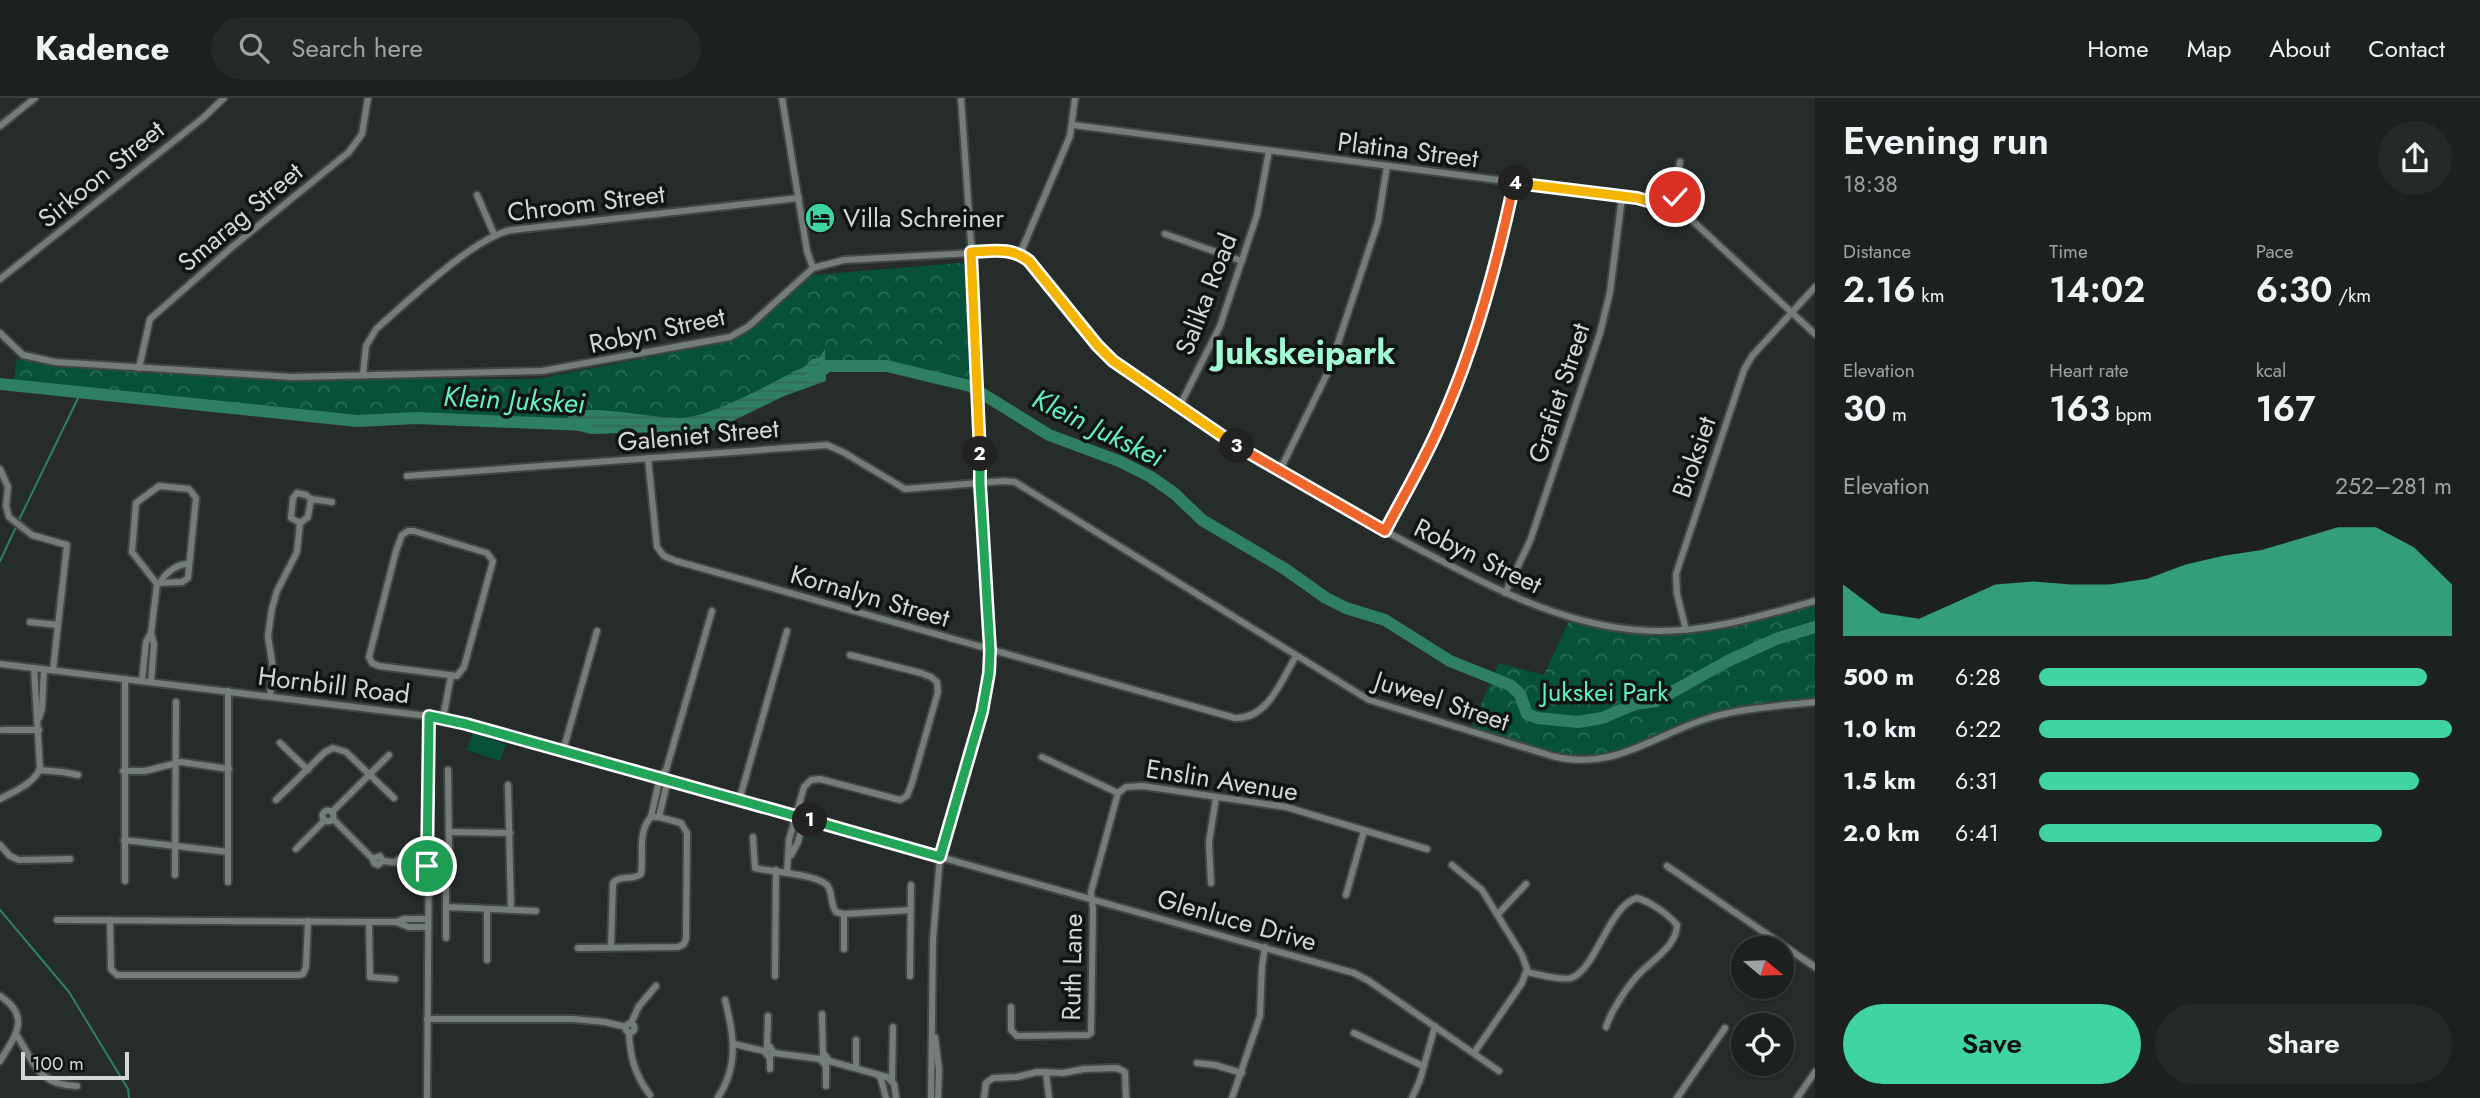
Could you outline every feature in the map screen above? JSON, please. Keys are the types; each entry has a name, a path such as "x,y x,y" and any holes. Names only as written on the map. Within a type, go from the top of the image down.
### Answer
{"street":[{"path":"0,126 35,98"},
{"name":"Sirkoon Street","path":"0,279 203,118 224,98"},
{"name":"Smarag Street","path":"139,368 150,319 232,247 349,152 362,134 368,98"},
{"path":"782,98 807,251 813,268"},
{"path":"931,1098 934,1032 933,939 940,857 982,712 990,650 961,98"},
{"path":"1020,254 1063,154 1073,125 1075,98"},
{"name":"Platina Street","path":"1073,125 1637,198 1673,208 1682,211 1815,334"},
{"name":"Salika Road","path":"1179,407 1215,337 1260,202 1269,151"},
{"path":"1673,208 1680,162"},
{"path":"1279,472 1333,359 1378,222 1387,166"},
{"path":"1385,531 1440,426 1456,385 1492,274 1514,183"},
{"path":"477,195 494,234"},
{"name":"Grafiet Street","path":"1505,593 1530,541 1600,333 1610,292 1622,197"},
{"name":"Chroom Street","path":"362,375 366,346 376,329 472,249 494,234 799,198"},
{"path":"1165,234 1241,261"},
{"name":"Robyn Street","path":"0,333 16,351 28,357 55,362 139,368 292,377 542,371 722,339 749,326 813,268 844,260 1005,250 1020,254 1029,261 1104,352 1125,371 1279,472 1505,593 1545,610 1606,625 1648,631 1686,630 1760,616 1815,601"},
{"name":"Bioksiet","path":"1686,630 1676,582 1686,541 1744,370 1752,356 1815,287"},
{"name":"Galeniet Street","path":"407,476 827,445 905,489 980,484"},
{"name":"Kornalyn Street","path":"648,458 656,544 664,556 1209,712 1240,718 1250,717 1262,710 1296,656"},
{"path":"0,469 8,487 6,506 9,517 27,532 67,545 53,670"},
{"name":"Juweel Street","path":"980,484 1004,481 1025,488 1296,656 1384,706 1574,761 1615,757 1715,717 1815,702"},
{"path":"159,485 189,489 195,494 188,578 184,582 158,583 134,556 131,548 136,503 159,485"},
{"path":"300,523 291,517 293,498 298,493 311,499 332,502"},
{"path":"270,696 273,669 268,636 272,608 277,590 297,552 300,523 308,517 311,499"},
{"path":"408,531 487,553 493,561 464,667 460,674 452,676 379,666 372,663 369,657 396,551 402,535 408,531"},
{"path":"142,681 146,642 151,633 158,583 181,564 189,564"},
{"path":"611,946 613,883 620,877 638,877 641,874 642,838 651,817 660,777 666,770 712,611"},
{"path":"30,622 58,625"},
{"path":"563,751 597,631"},
{"path":"739,801 787,631"},
{"path":"151,633 154,644 151,682"},
{"path":"787,872 789,840 795,816 804,787 815,779 896,800 905,798 938,692 937,682 931,677 850,655"},
{"name":"Hornbill Road","path":"0,664 443,718 940,857"},
{"path":"0,799 28,783 39,770 39,718 34,668"},
{"path":"39,718 44,670"},
{"path":"443,718 452,676"},
{"path":"125,680 125,881"},
{"path":"228,691 228,882"},
{"path":"175,875 176,702"},
{"path":"427,1098 429,716"},
{"path":"2,730 39,730"},
{"path":"280,743 308,770"},
{"path":"276,800 325,752 336,748 346,752 394,798"},
{"path":"296,849 389,755"},
{"path":"1042,757 1118,793"},
{"path":"123,771 145,771 188,762 229,769"},
{"path":"39,770 78,775"},
{"path":"446,938 448,770"},
{"path":"659,817 668,780 666,770"},
{"path":"508,785 511,910"},
{"name":"Enslin Avenue","path":"1092,899 1091,890 1118,793 1123,788 1136,785 1286,807 1427,849"},
{"path":"1211,883 1209,842 1216,798"},
{"path":"330,817 376,864 383,861 427,866"},
{"path":"578,948 678,947 685,942 687,833 681,823 651,817"},
{"path":"790,856 798,842 804,819"},
{"path":"1346,895 1364,831"},
{"path":"449,832 510,833"},
{"path":"753,837 755,868 787,872 827,885 833,909 844,914 911,910"},
{"path":"124,840 228,852"},
{"path":"0,845 10,856 19,860 70,859"},
{"path":"394,862 401,858 449,849"},
{"name":"Glenluce Drive","path":"940,857 1358,975 1499,1071"},
{"path":"1452,865 1478,886 1498,914 1525,960 1527,972 1513,998 1474,1053"},
{"path":"1667,866 1815,967"},
{"path":"775,870 775,976"},
{"path":"1498,914 1526,884"},
{"path":"909,976 911,885"},
{"path":"1527,972 1562,979 1574,977 1625,904 1637,898 1650,903 1674,920 1677,932 1657,960 1636,979 1611,1015 1606,1027"},
{"name":"Ruth Lane","path":"1011,1007 1011,1030 1017,1036 1090,1034 1092,899"},
{"path":"446,908 536,911"},
{"path":"487,909 487,960"},
{"path":"844,914 844,949"},
{"path":"397,922 404,919 427,919"},
{"path":"57,920 397,922 409,927 427,927"},
{"path":"110,920 111,969 115,975 226,976 303,974 308,921"},
{"path":"369,922 368,974 373,979 396,979"},
{"path":"1232,1098 1260,1016 1265,947"},
{"path":"650,1095 632,1062 629,1028 639,1006 656,986"},
{"path":"0,996 10,1004 19,1025 0,1061"},
{"path":"718,1097 730,1074 734,1044 725,1000"},
{"path":"822,1014 826,1086"},
{"path":"768,1016 770,1069"},
{"path":"427,1019 573,1019 605,1022 629,1028"},
{"path":"1412,1098 1420,1080 1435,1026"},
{"path":"893,1027 892,1080 896,1098"},
{"path":"1677,1098 1725,1028"},
{"path":"934,1032 939,1070 938,1098"},
{"path":"1354,1033 1423,1066"},
{"path":"16,1034 46,1080 58,1085 77,1086"},
{"path":"856,1040 856,1067"},
{"path":"734,1044 856,1067 892,1080"},
{"path":"1197,1063 1242,1073"},
{"path":"984,1098 986,1083 990,1078 1017,1077 1037,1072 1121,1069 1126,1075 1126,1098"},
{"path":"1046,1072 1049,1098"},
{"path":"1797,1098 1815,1072"},
{"path":"876,1074 881,1079 886,1098"}],"green space":[{"path":"971,262 970,386 887,366 829,366 808,379 703,424 581,424 416,418 357,421 13,385 17,359 234,376 536,379 733,341 813,275"},
{"name":"Jukskei Park","path":"1815,604 1815,704 1742,712 1629,751 1570,761 1469,732 1499,663 1544,675 1569,621 1617,631 1667,633 1742,623"},
{"path":"473,733 506,744 500,761 467,750"}],"shaded area":[{"path":"825,349 826,381 784,396 710,432 684,436 660,432 591,434 575,430 567,415 588,410 668,418 693,416 725,405 804,367 812,359 819,358"}],"waterway":[{"name":"Klein Jukskei","path":"812,377 828,366 887,366 970,386 1049,435 1119,461 1151,477 1175,494 1202,520 1285,569 1326,598 1346,608 1385,620 1450,661 1510,685 1520,694 1527,714 1537,718 1578,722 1602,718 1635,704 1656,701 1728,661 1776,639 1815,627"},
{"name":"Klein Jukskei","path":"0,384 357,421 416,418 585,425"},
{"path":"18,522 81,392"},
{"path":"0,561 16,527"},
{"path":"0,910 69,992 128,1089 129,1098"}],"place":[{"name":"Villa Schreiner","path":"820,218"}],"district":[{"name":"Jukskeipark","path":"1305,352"}],"route":[{"path":"427,866 429,716 660,777 940,857 982,712 990,666 971,252 1005,250 1020,254 1029,261 1097,345 1125,371 1259,460 1385,531 1440,426 1456,385 1492,274 1514,183 1637,198 1673,208 1675,197"}]}
